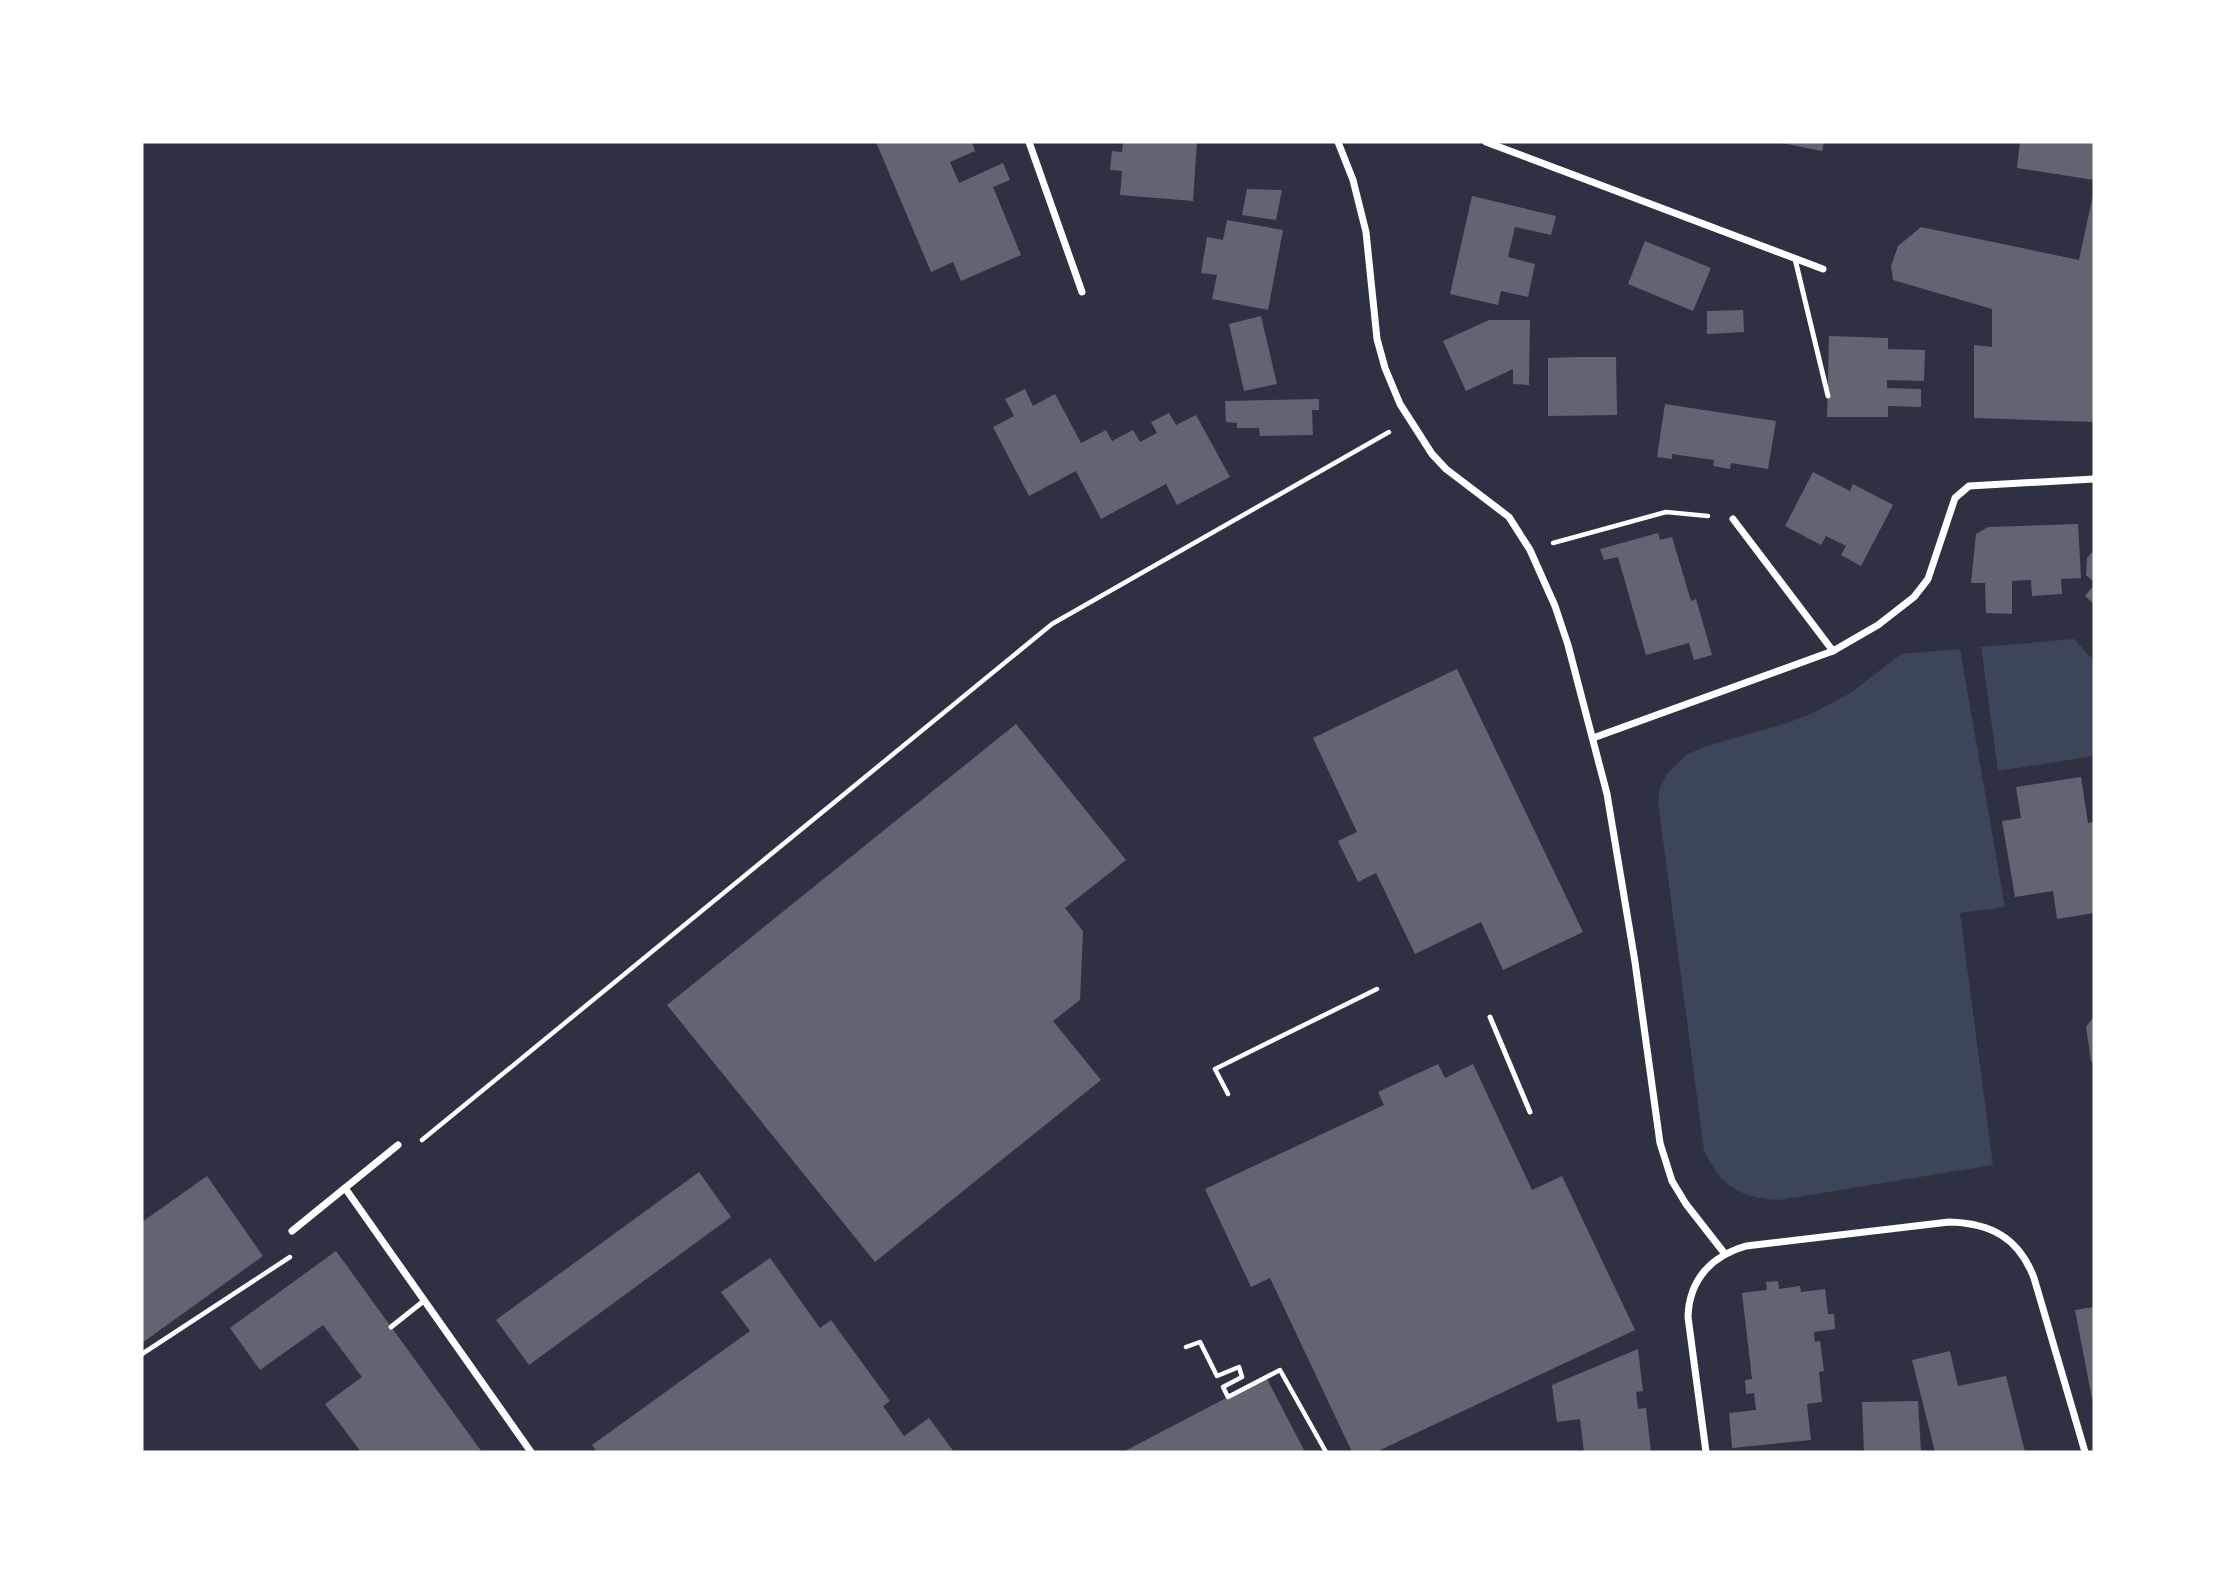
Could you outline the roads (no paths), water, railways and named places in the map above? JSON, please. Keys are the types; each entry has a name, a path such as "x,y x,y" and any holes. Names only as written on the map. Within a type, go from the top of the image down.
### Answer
{"street":[{"path":"1029,142 1082,292"},
{"path":"1338,142 1353,180 1366,232 1377,340 1400,404 1432,454 1446,469 1509,517 1530,550 1546,584 1568,645 1608,794 1660,1143 1672,1181 1726,1254"},
{"path":"1486,142 1823,269"},
{"path":"1593,738 1833,651 1878,625 1914,597 1928,579 1955,498 1969,486 2094,479"},
{"path":"1733,519 1833,651"},
{"path":"292,1231 398,1145"},
{"path":"345,1188 531,1452"},
{"path":"1706,1452 1688,1317 1688,1301 1698,1277 1705,1268 1726,1254 1746,1246 1936,1222 1960,1222 1998,1233 2018,1247 2029,1265 2085,1452"}],"lane":[{"path":"1795,259 1828,396"},
{"path":"1490,1017 1530,1112"},
{"path":"391,1327 425,1300"}]}
